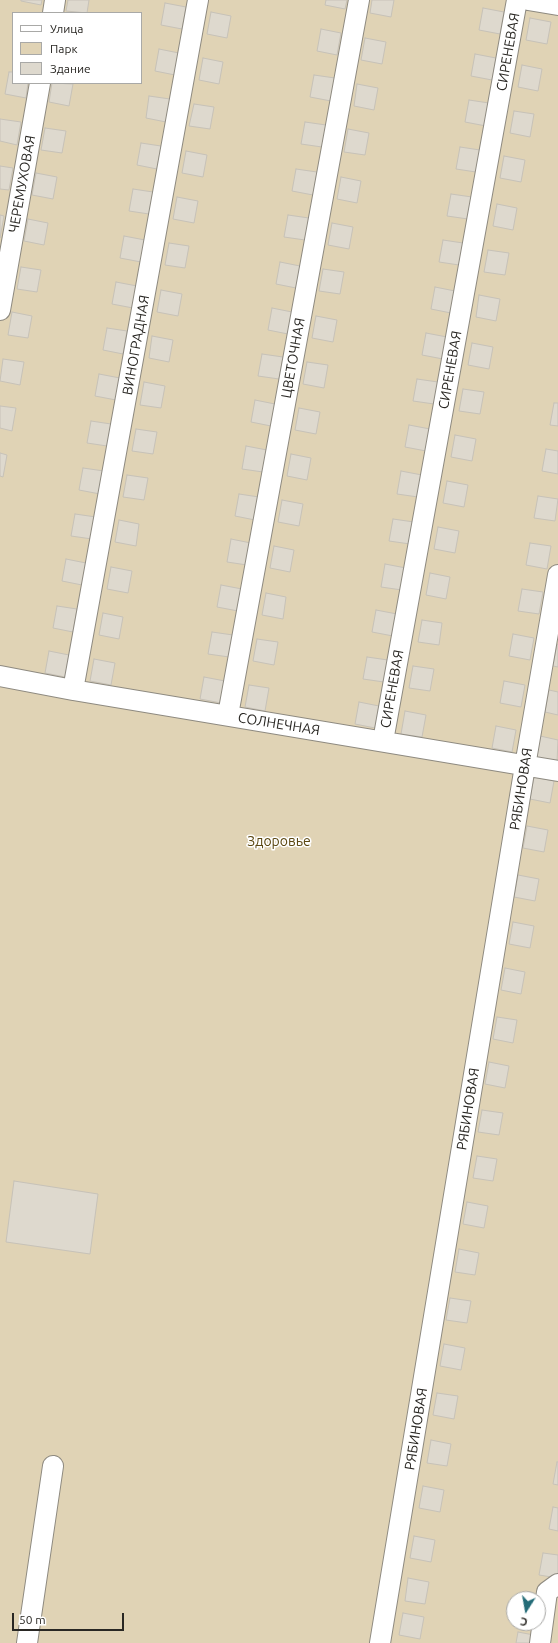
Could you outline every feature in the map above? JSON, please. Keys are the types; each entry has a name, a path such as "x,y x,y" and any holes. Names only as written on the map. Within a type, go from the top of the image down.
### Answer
{"street":[{"path":"52,12 55,0"},
{"name":"ВИНОГРАДНАЯ","path":"73,690 198,0"},
{"name":"ЦВЕТОЧНАЯ","path":"228,715 359,0"},
{"name":"СИРЕНЕВАЯ","path":"383,741 517,0"},
{"path":"528,0 558,5"},
{"name":"ЧЕРЕМУХОВАЯ","path":"0,310 40,84"},
{"name":"РЯБИНОВАЯ","path":"380,1643 558,575"},
{"name":"СОЛНЕЧНАЯ","path":"0,676 73,690 558,771"},
{"path":"27,1643 53,1466"},
{"path":"540,1643 547,1592 558,1584"}],"green space":[{"name":"Здоровье","path":"0,0 558,0 558,1643 0,1643"}],"building":[{"path":"21,0 42,0 41,5"},
{"path":"68,0 89,0 87,12 66,11"},
{"path":"326,0 347,0 345,9 325,5"},
{"path":"372,0 394,0 391,17 370,13"},
{"path":"165,3 186,7 182,29 161,25"},
{"path":"483,8 504,12 500,34 479,30"},
{"path":"211,12 231,16 227,38 207,34"},
{"path":"530,18 551,22 547,44 526,40"},
{"path":"321,29 341,33 337,55 317,51"},
{"path":"365,38 386,42 382,64 361,60"},
{"path":"159,49 179,53 175,75 155,71"},
{"path":"475,54 496,58 492,80 471,76"},
{"path":"203,58 223,62 219,84 199,80"},
{"path":"522,65 542,69 538,91 518,87"},
{"path":"9,72 12,72 12,84 28,84 26,98 5,94"},
{"path":"314,75 335,78 331,101 310,97"},
{"path":"52,84 73,84 69,106 49,102"},
{"path":"357,84 378,88 374,110 354,106"},
{"path":"149,96 170,99 166,122 146,118"},
{"path":"469,100 489,103 486,126 465,122"},
{"path":"194,104 214,107 210,129 189,126"},
{"path":"514,111 534,114 530,137 510,133"},
{"path":"0,119 21,122 17,145 0,141"},
{"path":"305,122 326,125 322,147 301,144"},
{"path":"45,128 66,131 62,153 41,150"},
{"path":"348,129 369,133 365,155 344,152"},
{"path":"141,143 161,146 157,169 137,165"},
{"path":"460,147 480,150 476,172 456,169"},
{"path":"186,151 207,155 203,177 182,173"},
{"path":"504,156 525,160 521,182 500,178"},
{"path":"0,166 13,168 9,190 0,189"},
{"path":"296,169 317,172 313,195 292,191"},
{"path":"36,173 57,177 53,199 32,195"},
{"path":"341,177 361,181 357,203 337,199"},
{"path":"133,189 153,192 149,214 129,211"},
{"path":"451,194 472,197 468,219 447,216"},
{"path":"177,197 198,201 194,223 173,219"},
{"path":"497,204 517,208 513,230 493,226"},
{"path":"0,215 4,216 0,238"},
{"path":"288,215 309,218 305,240 284,237"},
{"path":"28,219 48,223 44,245 24,241"},
{"path":"332,223 353,227 349,249 328,245"},
{"path":"124,236 145,240 141,262 120,258"},
{"path":"443,240 463,243 459,265 439,262"},
{"path":"169,243 189,246 185,268 165,265"},
{"path":"488,250 509,253 505,275 484,272"},
{"path":"280,262 300,266 296,288 276,284"},
{"path":"21,267 41,270 37,292 17,289"},
{"path":"323,269 344,272 340,294 319,291"},
{"path":"116,282 137,286 133,308 112,304"},
{"path":"435,287 455,291 451,313 431,309"},
{"path":"161,290 182,294 178,316 157,312"},
{"path":"479,295 500,299 496,321 476,317"},
{"path":"272,308 292,312 288,334 268,330"},
{"path":"12,312 32,316 28,338 8,335"},
{"path":"316,316 337,320 333,342 312,338"},
{"path":"107,328 127,331 123,354 103,350"},
{"path":"426,333 447,337 443,359 422,355"},
{"path":"152,336 173,340 169,362 149,358"},
{"path":"472,343 493,347 489,369 468,365"},
{"path":"262,354 283,357 279,379 258,376"},
{"path":"3,359 24,362 20,385 0,381"},
{"path":"307,362 328,365 324,388 303,384"},
{"path":"99,374 120,378 116,400 95,396"},
{"path":"417,379 438,382 434,404 413,401"},
{"path":"144,382 165,386 161,408 140,405"},
{"path":"463,389 484,392 480,414 459,411"},
{"path":"255,400 275,404 271,426 251,422"},
{"path":"554,403 558,403 558,426 550,425"},
{"path":"0,406 16,408 12,431 0,428"},
{"path":"299,408 320,412 316,434 295,430"},
{"path":"91,421 111,424 107,446 87,443"},
{"path":"409,425 430,429 426,451 405,447"},
{"path":"136,429 157,432 153,454 132,451"},
{"path":"455,435 476,439 472,461 451,457"},
{"path":"246,446 267,450 263,472 242,469"},
{"path":"546,449 558,451 558,474 542,471"},
{"path":"0,453 7,455 3,477 0,476"},
{"path":"291,454 311,458 307,480 287,476"},
{"path":"83,468 104,471 100,494 79,490"},
{"path":"401,471 422,475 418,497 397,494"},
{"path":"127,475 148,478 144,500 123,497"},
{"path":"447,481 468,485 464,507 443,503"},
{"path":"239,494 259,497 255,520 235,516"},
{"path":"538,496 558,499 555,521 534,518"},
{"path":"282,500 303,504 299,526 278,522"},
{"path":"75,514 96,517 92,539 71,536"},
{"path":"393,519 414,522 410,544 389,541"},
{"path":"119,520 139,524 136,546 115,542"},
{"path":"438,527 459,531 455,553 434,549"},
{"path":"231,539 251,543 247,565 227,562"},
{"path":"530,543 551,546 547,569 526,565"},
{"path":"274,546 294,550 290,572 270,568"},
{"path":"66,559 86,563 82,585 62,581"},
{"path":"385,564 406,568 402,590 381,587"},
{"path":"111,567 132,571 128,593 107,589"},
{"path":"430,573 450,577 446,599 426,595"},
{"path":"221,585 242,589 238,611 217,607"},
{"path":"522,589 543,592 539,614 518,611"},
{"path":"266,593 286,597 283,619 262,615"},
{"path":"57,606 77,609 73,632 53,628"},
{"path":"376,610 397,614 393,636 372,632"},
{"path":"103,613 123,617 119,639 99,635"},
{"path":"422,620 442,623 439,645 418,642"},
{"path":"212,632 233,635 229,657 208,654"},
{"path":"513,634 534,638 530,660 509,656"},
{"path":"257,639 278,642 274,665 253,661"},
{"path":"557,644 558,645 558,667 553,666"},
{"path":"49,651 69,655 65,677 45,673"},
{"path":"367,657 388,660 384,682 363,679"},
{"path":"94,659 115,663 111,685 90,681"},
{"path":"413,666 434,669 430,691 409,688"},
{"path":"204,677 225,681 221,703 200,699"},
{"path":"504,681 525,685 521,707 500,703"},
{"path":"249,685 269,688 265,711 245,707"},
{"path":"549,690 558,692 558,715 545,712"},
{"path":"359,702 379,706 375,728 355,724"},
{"path":"405,711 426,715 422,737 401,734"},
{"path":"496,726 516,730 512,752 492,748"},
{"path":"540,736 558,740 557,762 536,758"},
{"path":"534,777 554,781 550,803 530,799"},
{"path":"527,826 548,830 544,852 523,848"},
{"path":"518,875 539,879 535,901 514,897"},
{"path":"513,922 534,926 530,948 509,944"},
{"path":"505,968 525,972 521,994 501,990"},
{"path":"497,1017 517,1020 513,1043 493,1039"},
{"path":"489,1062 509,1066 505,1088 485,1084"},
{"path":"482,1110 503,1113 499,1135 478,1132"},
{"path":"477,1156 497,1159 493,1181 473,1178"},
{"path":"14,1181 98,1194 90,1254 6,1242"},
{"path":"467,1202 488,1206 484,1228 463,1224"},
{"path":"459,1249 479,1253 475,1275 455,1272"},
{"path":"450,1298 471,1301 467,1323 446,1320"},
{"path":"444,1344 465,1348 461,1370 440,1366"},
{"path":"437,1393 458,1396 454,1419 433,1415"},
{"path":"431,1440 451,1444 447,1466 427,1463"},
{"path":"558,1462 558,1485 553,1484"},
{"path":"423,1486 444,1490 440,1512 419,1508"},
{"path":"553,1507 558,1508 558,1531 549,1529"},
{"path":"414,1536 435,1540 431,1562 410,1558"},
{"path":"543,1553 558,1555 558,1578 539,1575"},
{"path":"408,1578 429,1582 425,1604 405,1601"},
{"path":"403,1613 424,1617 420,1639 399,1635"},
{"path":"518,1632 539,1636 537,1643 516,1643"}]}
